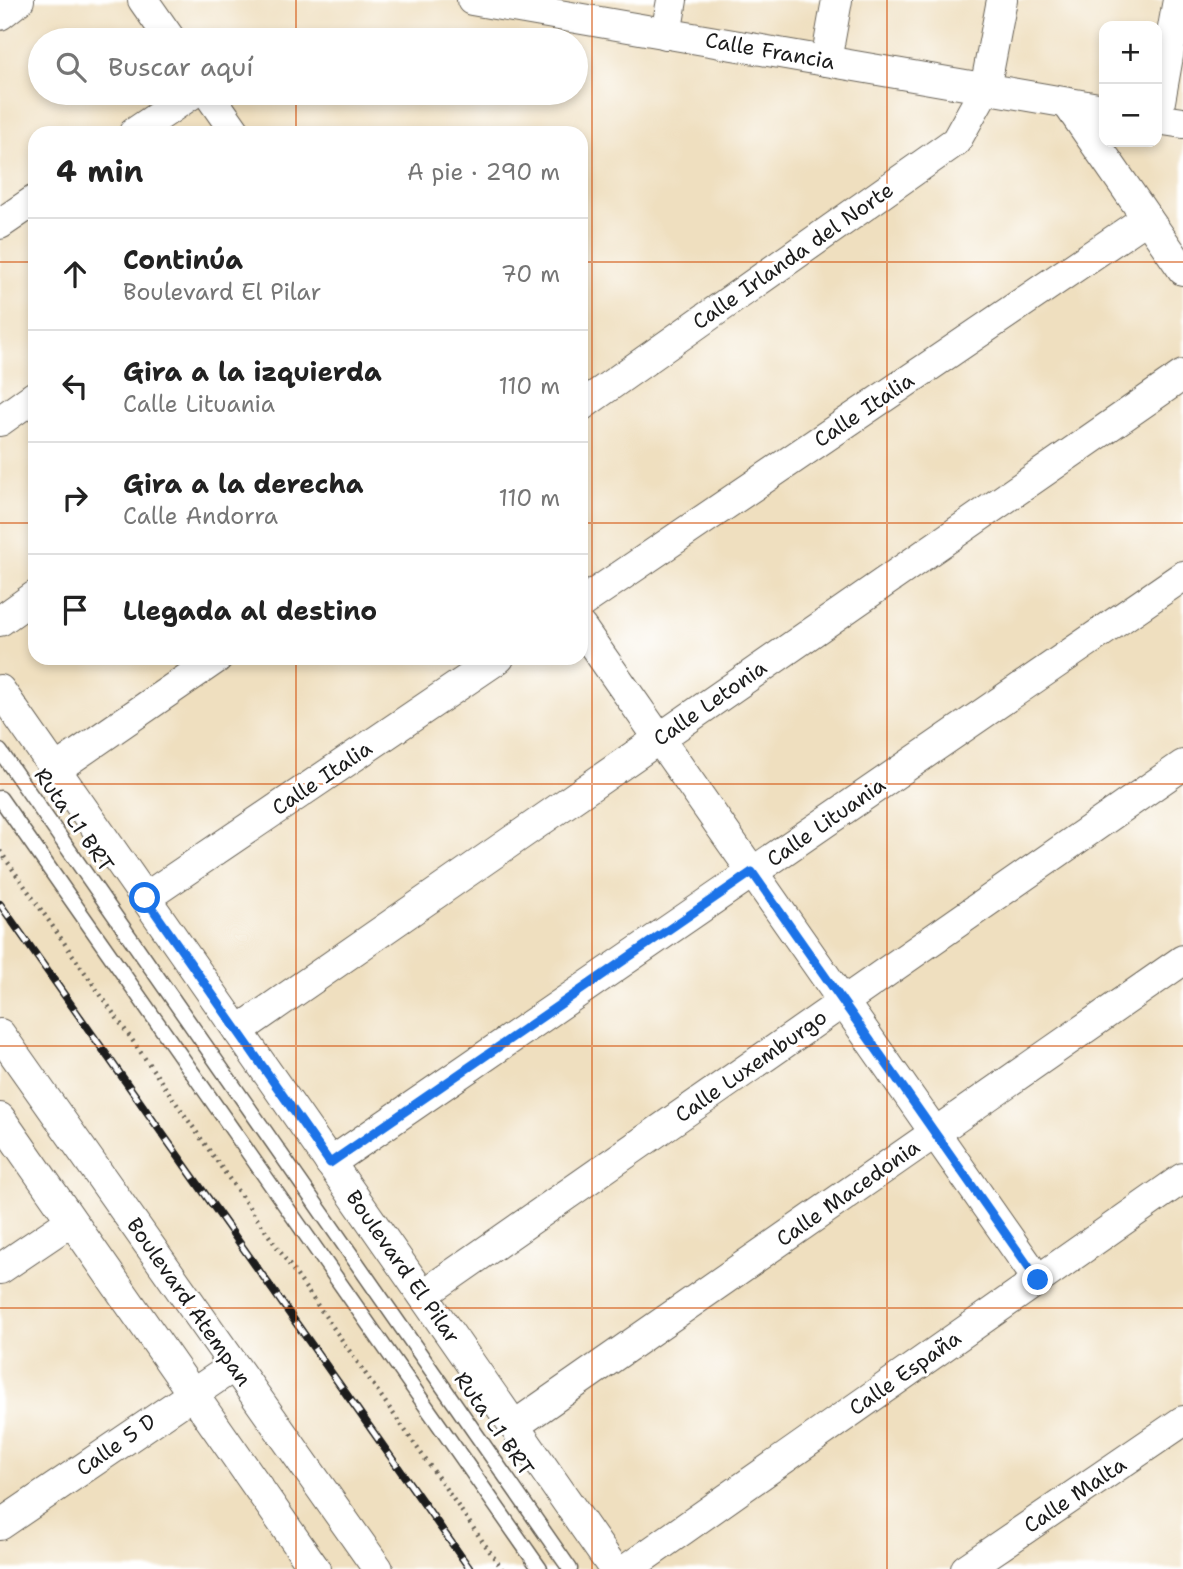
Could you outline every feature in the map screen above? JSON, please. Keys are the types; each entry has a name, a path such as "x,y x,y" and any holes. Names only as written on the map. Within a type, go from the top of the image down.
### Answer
{"street":[{"path":"0,15 19,0"},
{"path":"143,0 163,28"},
{"name":"Calle Francia","path":"472,0 513,3 666,34 1099,109"},
{"path":"666,34 672,0"},
{"path":"826,61 837,0"},
{"name":"Calle Irlanda del Norte","path":"588,401 956,141 985,89 1002,0"},
{"path":"1162,90 1178,0"},
{"path":"1068,103 1183,270"},
{"path":"144,126 175,105"},
{"path":"216,105 231,126"},
{"path":"1162,119 1183,123"},
{"path":"0,224 28,205"},
{"name":"Calle Italia","path":"588,598 1147,218"},
{"name":"Calle Letonia","path":"238,1031 1183,375"},
{"path":"0,421 28,401"},
{"name":"Calle Lituania","path":"330,1163 1183,576"},
{"path":"0,621 28,601"},
{"path":"588,637 1038,1280"},
{"path":"55,769 207,665"},
{"name":"Calle Italia","path":"145,898 489,665"},
{"name":"Boulevard El Pilar","path":"0,690 614,1569"},
{"name":"Calle Luxemburgo","path":"423,1295 1183,765"},
{"name":"Calle Macedonia","path":"514,1426 1183,960"},
{"name":"Boulevard Atempan","path":"0,1034 377,1569"},
{"path":"0,1118 315,1569"},
{"name":"Calle España","path":"627,1569 1183,1178"},
{"path":"0,1269 71,1221"},
{"name":"Calle 5 D","path":"0,1525 233,1366"},
{"name":"Calle Malta","path":"966,1569 1183,1421"}],"lane":[{"name":"Ruta L1 BRT","path":"0,751 570,1569"},
{"path":"0,798 540,1569"}],"path":[{"path":"0,851 502,1569"}],"railway":[{"path":"0,904 470,1569"}],"route":[{"path":"145,898 330,1163 752,872 1038,1280"}]}
